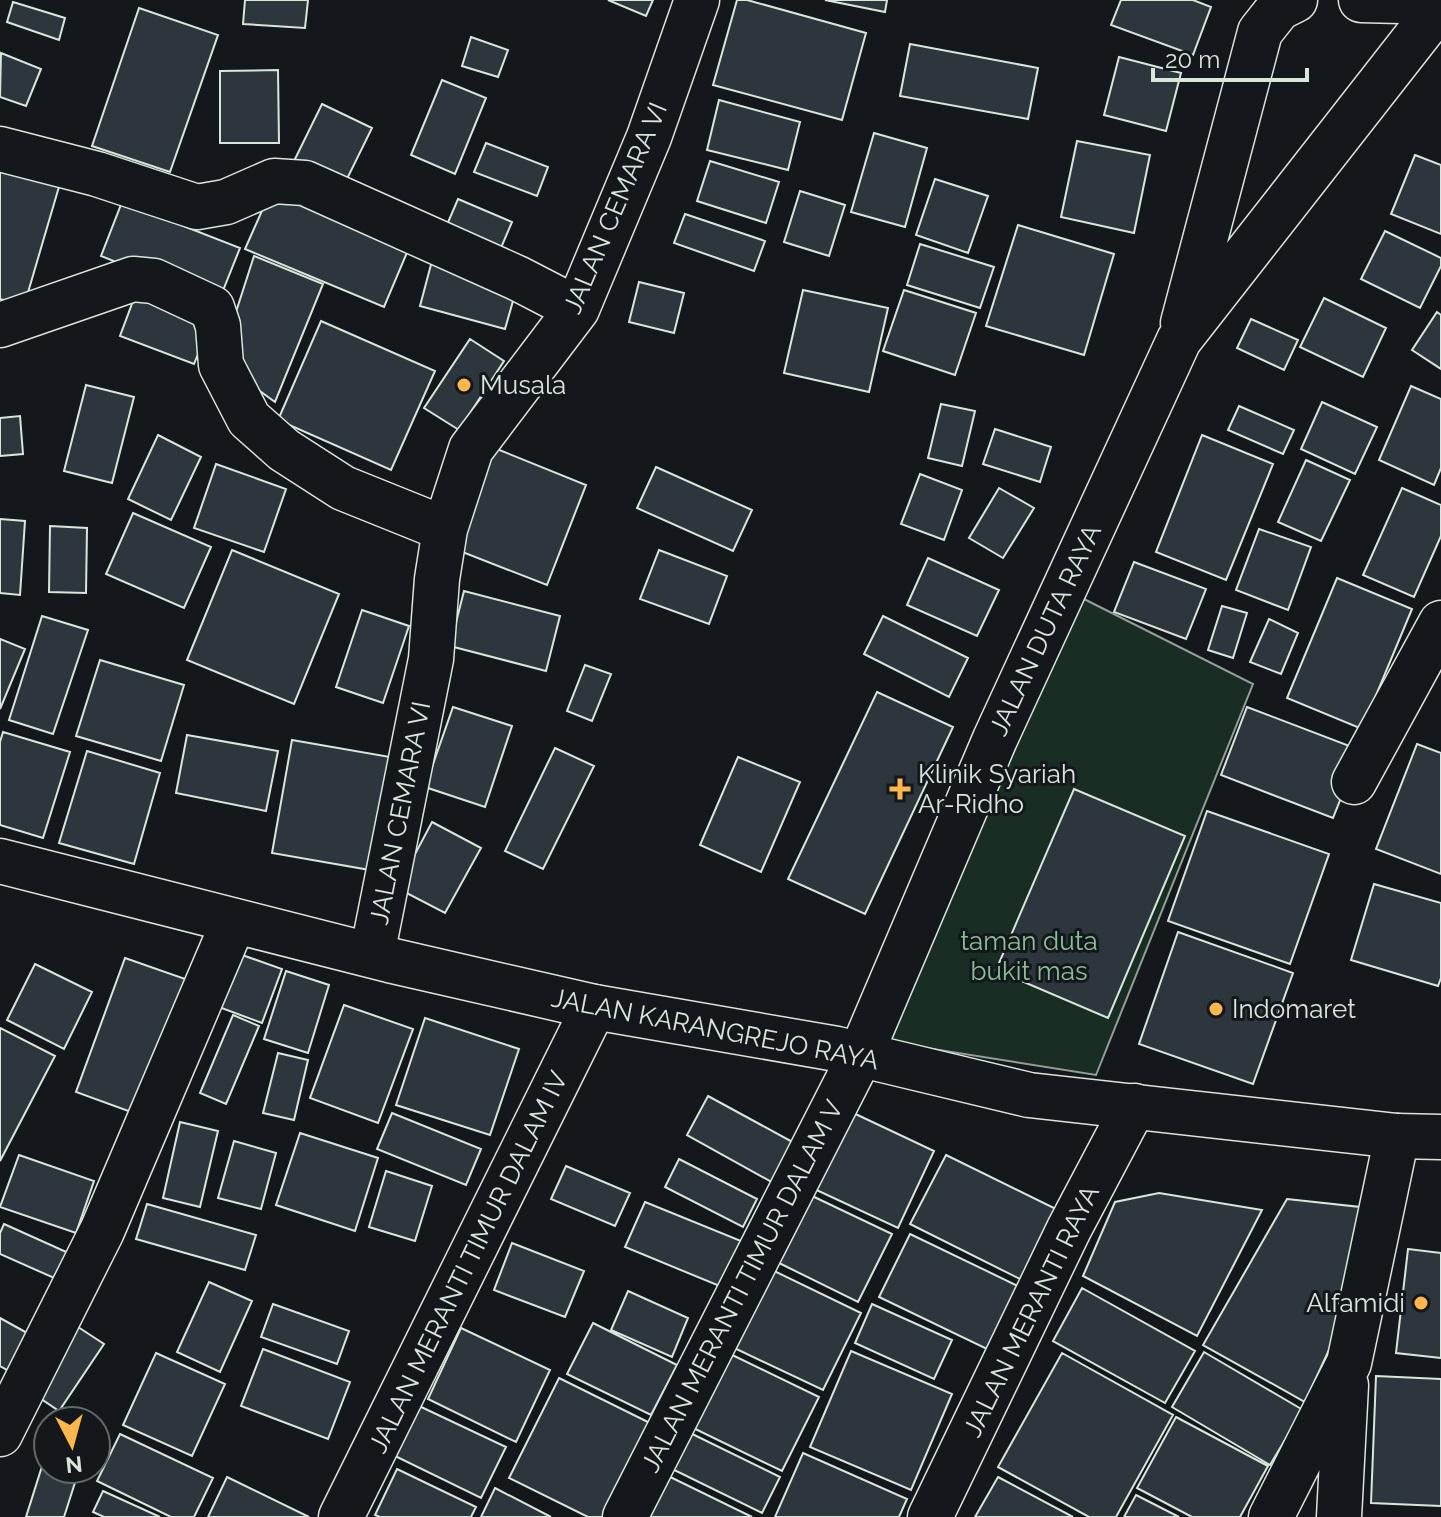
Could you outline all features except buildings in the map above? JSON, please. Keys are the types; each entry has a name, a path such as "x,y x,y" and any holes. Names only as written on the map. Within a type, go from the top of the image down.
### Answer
{"street":[{"name":"JALAN CEMARA VI","path":"372,955 431,659 437,579 445,529 471,449 577,309 649,137 697,0"},
{"name":"JALAN DUTA RAYA","path":"860,1056 995,739 1179,340 1260,32 1279,8 1295,0"},
{"name":"JALAN DUTA RAYA","path":"1361,0 1441,4"},
{"name":"JALAN DUTA RAYA","path":"1179,340 1441,4"},
{"path":"0,149 97,174 197,207 226,202 274,181 305,183 517,278 577,309"},
{"path":"0,325 133,279 154,281 212,308 218,326 221,365 225,374 249,419 272,439 343,488 445,529"},
{"path":"1354,782 1441,623"},
{"name":"JALAN KARANGREJO RAYA","path":"0,861 372,955 594,1007 837,1049 1029,1095 1397,1136 1441,1137"},
{"path":"0,1434 102,1231 234,921"},
{"name":"JALAN MERANTI TIMUR DALAM IV","path":"341,1517 594,1007"},
{"name":"JALAN MERANTI TIMUR DALAM V","path":"625,1517 860,1056"},
{"name":"JALAN MERANTI RAYA","path":"930,1517 1069,1229 1134,1106"},
{"path":"1339,1517 1342,1429 1349,1363 1397,1136"},
{"path":"1271,1517 1349,1363"}],"green space":[{"name":"taman duta bukit mas","path":"1072,593 1253,684 1096,1075 876,1040"}],"place":[{"name":"Musala","path":"464,385"},
{"name":"Klinik Syariah Ar-Ridho","path":"900,789"},
{"name":"Indomaret","path":"1216,1009"},
{"name":"Alfamidi","path":"1421,1303"}]}
